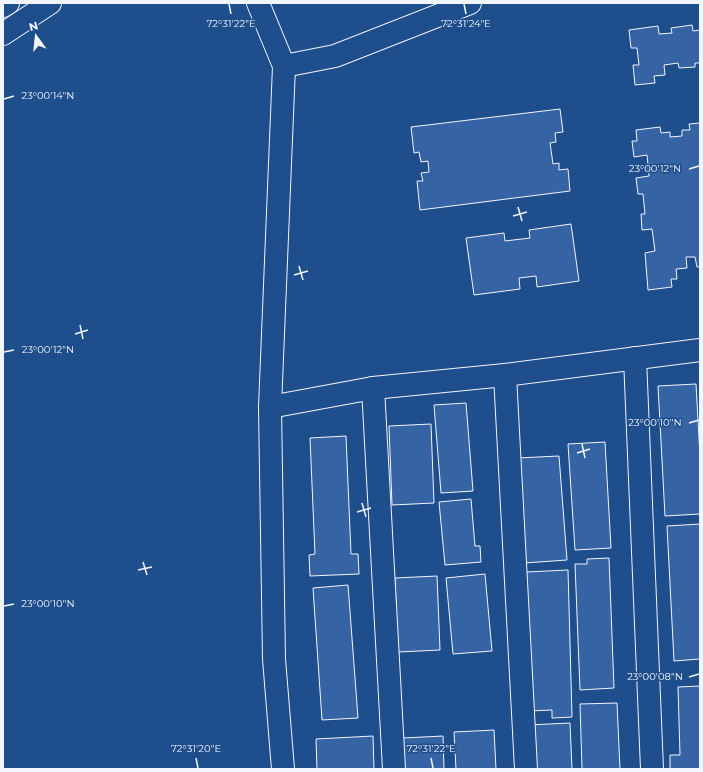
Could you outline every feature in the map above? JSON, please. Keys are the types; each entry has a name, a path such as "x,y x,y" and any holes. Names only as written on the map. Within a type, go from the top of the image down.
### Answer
{"street":[{"path":"3,6 8,3"},
{"path":"3,34 50,3"},
{"path":"258,3 284,66 270,407 274,659 283,769"},
{"path":"284,66 335,56 470,3"},
{"path":"270,407 373,388 505,375 700,350"},
{"path":"635,358 652,769"},
{"path":"505,375 526,769"},
{"path":"373,388 394,769"}],"building":[{"path":"692,25 693,31 700,30 700,63 695,63 695,67 679,68 678,63 664,65 665,75 654,76 655,83 635,85 633,65 639,65 637,48 631,48 629,30 658,26 659,34 672,33 671,28"},
{"path":"560,109 563,132 555,133 556,142 550,143 553,164 559,163 559,170 568,169 570,191 420,210 417,181 423,181 421,173 429,172 428,161 421,162 419,152 414,153 411,127"},
{"path":"700,123 700,267 697,267 695,257 686,257 687,268 676,269 677,279 671,279 672,287 648,290 645,253 655,251 652,229 642,230 641,214 645,214 643,194 638,194 636,178 649,176 647,155 634,157 632,141 637,141 636,130 660,127 661,133 670,132 670,137 682,136 682,130 690,130 689,124"},
{"path":"571,224 579,281 537,287 536,276 519,278 520,289 474,295 466,238 504,233 505,241 530,238 529,230"},
{"path":"696,384 700,456 700,514 665,516 658,386"},
{"path":"466,403 473,491 441,493 434,405"},
{"path":"431,424 434,503 392,505 389,426"},
{"path":"346,436 351,554 358,554 359,574 310,576 309,555 315,554 310,438"},
{"path":"605,442 611,548 575,550 568,444"},
{"path":"559,456 567,560 524,563 517,458"},
{"path":"471,499 475,546 480,546 481,562 445,565 439,502"},
{"path":"700,524 700,659 674,661 667,526"},
{"path":"609,558 614,688 580,690 575,564 587,564 587,559"},
{"path":"568,570 572,717 552,718 552,710 529,711 526,572"},
{"path":"485,574 492,651 453,654 446,578"},
{"path":"437,576 440,650 398,652 395,578"},
{"path":"348,585 358,718 322,720 313,588"},
{"path":"700,686 700,769 670,769 670,755 680,755 678,687"},
{"path":"617,703 620,769 582,769 580,704"},
{"path":"570,723 572,769 530,769 528,725"},
{"path":"494,730 496,769 456,769 454,732"},
{"path":"373,736 374,769 317,769 316,739"},
{"path":"443,736 444,769 404,769 403,738"}]}
